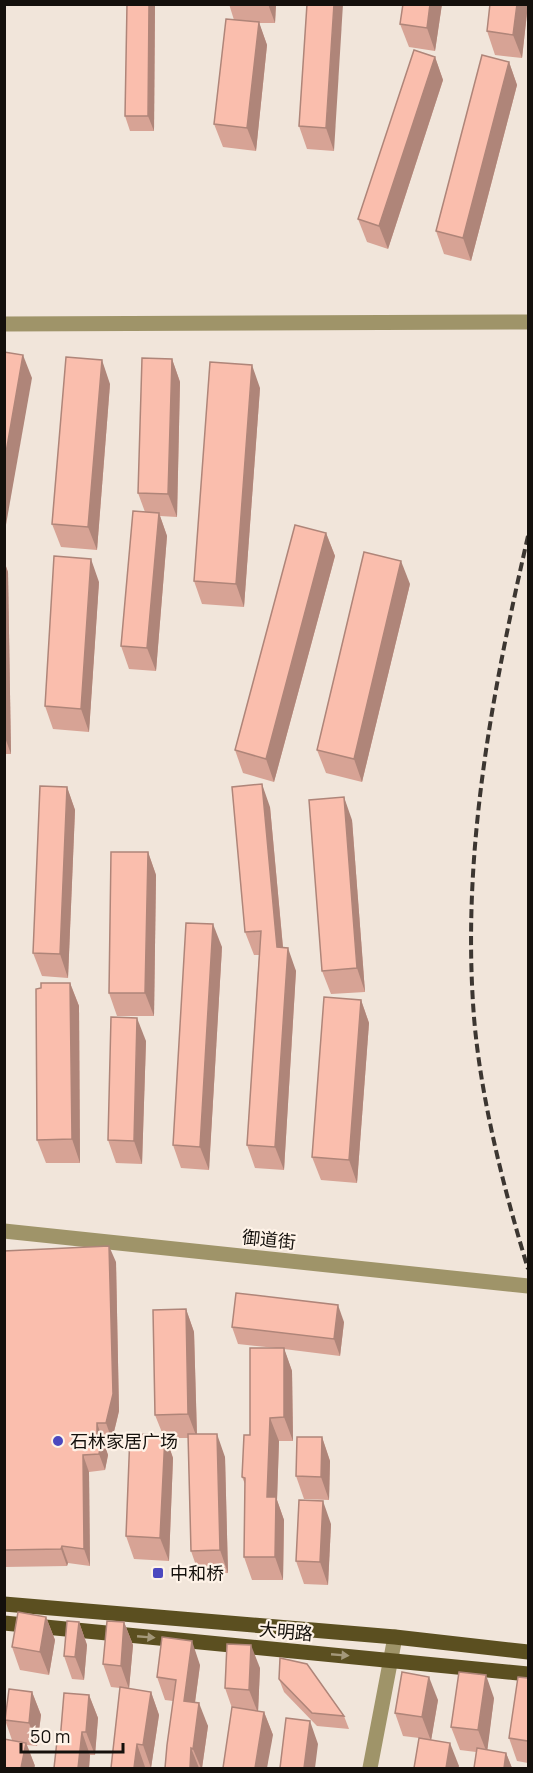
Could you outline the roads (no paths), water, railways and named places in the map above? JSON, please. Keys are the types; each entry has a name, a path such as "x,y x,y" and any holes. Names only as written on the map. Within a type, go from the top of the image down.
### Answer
{"main road":[{"name":"大明路","path":"4,1604 395,1636 528,1652"},
{"name":"大明路","path":"4,1623 528,1674"}],"street":[{"path":"4,324 528,322"},
{"name":"御道街","path":"4,1231 528,1286"},
{"path":"370,1768 395,1636"}],"railway":[{"path":"528,536 503,651 484,767 472,884 471,944 473,1003 480,1069 501,1171 528,1269"}],"place":[{"name":"石林家居广场","path":"58,1441"},
{"name":"中和桥","path":"158,1573"}]}
